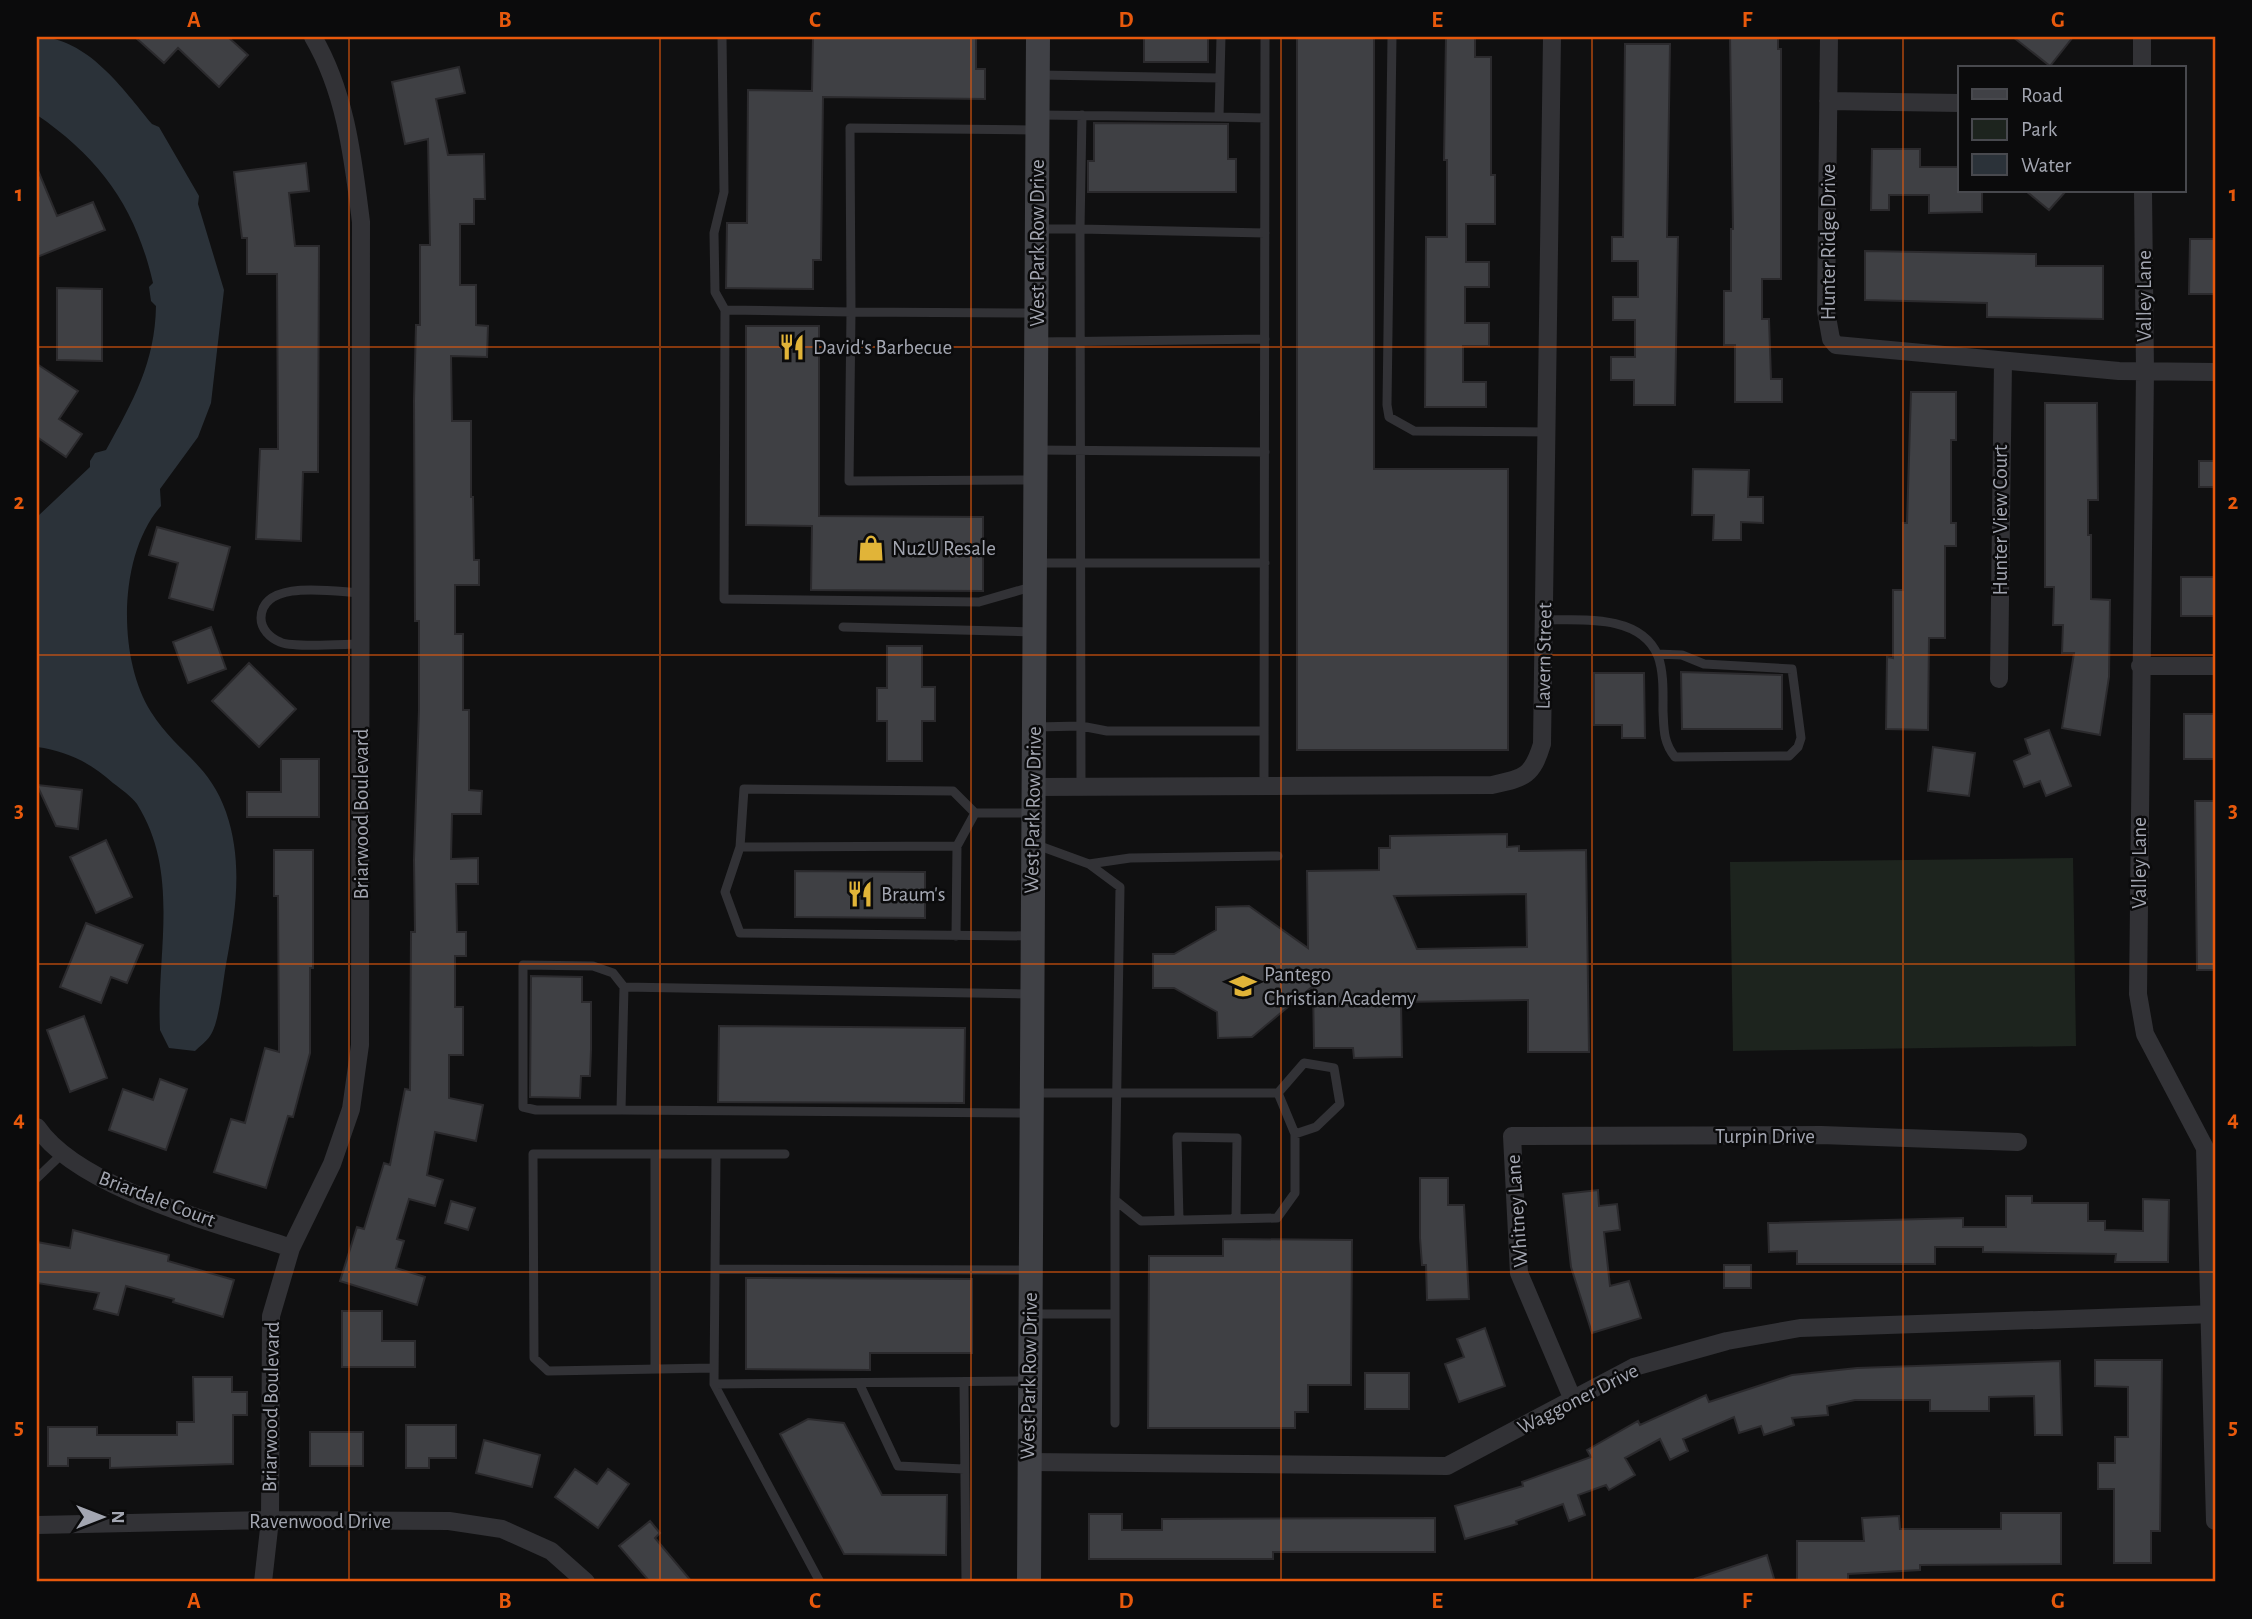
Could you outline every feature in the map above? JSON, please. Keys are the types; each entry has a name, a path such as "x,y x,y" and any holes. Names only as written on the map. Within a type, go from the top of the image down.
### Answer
{"main road":[{"name":"West Park Row Drive","path":"1029,1582 1038,37"}],"street":[{"name":"Briarwood Boulevard","path":"263,1582 270,1520 271,1316 290,1248 336,1153 351,1109 360,1045 361,222 352,151 338,94 313,37"},
{"name":"Lavern Street","path":"1033,788 1492,785 1517,780 1535,767 1542,744 1545,620 1552,37"},
{"name":"Hunter Ridge Drive","path":"1829,37 1826,299 1831,339 1836,345 2003,361 2145,371 2215,372"},
{"path":"2142,37 2142,66"},
{"path":"1828,101 1958,103"},
{"name":"Valley Lane","path":"2143,192 2145,371 2138,994 2145,1034 2205,1148 2213,1314 2215,1521"},
{"name":"Hunter View Court","path":"1999,679 2003,361"},
{"path":"2140,666 2215,666"},
{"name":"Briardale Court","path":"37,1127 63,1153 114,1186 290,1248"},
{"name":"Turpin Drive","path":"1513,1136 1821,1135 2018,1142"},
{"name":"Whitney Lane","path":"1513,1136 1519,1273 1573,1400"},
{"name":"Waggoner Drive","path":"1028,1462 1447,1466 1634,1367 1727,1341 1800,1328 2213,1314"},
{"name":"Ravenwood Drive","path":"37,1525 270,1520 449,1521 502,1529 551,1550 586,1582"}],"lane":[{"path":"722,37 724,192 714,233 715,292 725,310 724,599 979,602 1035,575 1081,562 1265,563"},
{"path":"1219,117 1221,37"},
{"path":"1264,786 1265,37"},
{"path":"1392,37 1387,405 1390,417 1414,431 1548,432"},
{"path":"1037,75 1220,78"},
{"path":"1035,480 849,481 850,128 1037,122 1082,115 1265,118"},
{"path":"1081,787 1082,115"},
{"path":"1037,229 1265,233"},
{"path":"725,310 1037,313"},
{"path":"1037,342 1265,339"},
{"path":"1036,450 1265,452"},
{"path":"361,593 293,590 276,594 264,604 261,618 269,635 282,644 361,644"},
{"path":"1545,620 1610,622 1642,637 1657,654 1662,673 1664,740 1675,757 1789,756 1798,747 1801,738 1792,669 1704,664 1682,655 1657,654"},
{"path":"843,628 1034,632"},
{"path":"1034,727 1081,726 1107,731 1264,731"},
{"path":"1032,936 740,933 724,892 740,846 744,789 953,791 975,813 1033,814"},
{"path":"956,936 957,846 975,813"},
{"path":"1032,843 1089,864 1121,887 1115,1200 1115,1423"},
{"path":"740,846 957,846"},
{"path":"1089,864 1130,859 1278,856"},
{"path":"621,1110 624,987 613,973 593,966 523,965 523,1107 536,1110 621,1110 1031,1103 1117,1093 1278,1093 1304,1063 1334,1068 1340,1104 1316,1126 1295,1134"},
{"path":"624,987 1031,994"},
{"path":"1115,1200 1141,1221 1277,1218 1295,1193 1295,1134 1278,1093"},
{"path":"1179,1220 1177,1137 1237,1138 1236,1219"},
{"path":"37,1178 63,1153"},
{"path":"714,1368 548,1371 534,1358 533,1154 785,1154"},
{"path":"655,1154 655,1369"},
{"path":"716,1154 714,1384 820,1582"},
{"path":"715,1269 1031,1270"},
{"path":"1031,1314 1114,1314"},
{"path":"714,1384 1029,1381"},
{"path":"964,1382 965,1582"},
{"path":"859,1383 898,1465 964,1469"}],"green space":[{"path":"2073,858 2076,1046 1733,1051 1730,862"}],"water":[{"path":"37,37 55,39 88,55 116,81 152,124 159,127 199,196 198,204 224,290 211,403 198,437 160,489 161,506 147,526 137,551 130,578 127,607 132,664 140,690 161,726 211,781 226,812 235,849 235,904 219,1010 210,1036 195,1051 169,1048 160,1030 163,886 159,858 137,804 87,764 68,755 37,747 37,517 90,467 95,453 106,450 147,364 155,327 156,306 151,301 149,287 153,283 137,231 112,187 79,149 37,115"}],"building":[{"path":"135,37 228,37 248,55 219,87 178,48 164,63"},
{"path":"813,37 976,37 976,69 985,69 985,99 823,97 821,260 813,260 813,289 726,288 727,223 747,223 748,90 812,91"},
{"path":"1144,37 1208,37 1208,62 1144,62"},
{"path":"1297,37 1374,37 1374,469 1508,469 1508,750 1297,750"},
{"path":"1446,37 1475,37 1475,57 1491,57 1491,175 1495,175 1495,224 1466,224 1466,262 1489,262 1489,287 1465,287 1465,323 1489,323 1489,346 1463,346 1463,382 1486,382 1486,407 1425,407 1426,237 1447,237 1447,160 1444,160"},
{"path":"1730,37 1778,37 1778,49 1781,49 1781,279 1762,279 1762,319 1769,319 1771,379 1782,379 1782,402 1735,402 1735,345 1724,345 1724,291 1731,291 1733,229"},
{"path":"2013,37 2073,37 2050,66"},
{"path":"1625,44 1670,44 1667,237 1678,237 1675,405 1634,405 1634,380 1611,380 1611,357 1635,357 1635,320 1613,320 1613,297 1638,297 1638,261 1612,261 1612,237 1623,237"},
{"path":"459,67 465,93 436,99 448,155 484,154 485,199 474,199 474,224 460,224 460,285 476,285 476,325 488,326 487,357 451,356 452,421 471,421 474,560 479,560 479,585 455,585 455,634 463,634 463,710 469,710 469,790 482,791 481,814 452,814 451,859 478,858 478,884 456,884 457,932 466,932 466,956 455,956 455,1007 463,1007 463,1055 449,1055 449,1098 483,1105 476,1141 435,1132 427,1175 443,1180 435,1206 409,1199 397,1239 404,1241 396,1268 425,1277 417,1305 340,1281 357,1227 364,1229 384,1163 390,1165 405,1089 410,1090 411,932 415,932 414,860 419,710 419,621 415,621 414,401 416,325 420,325 420,245 430,245 428,139 405,144 392,82"},
{"path":"1094,123 1228,124 1228,159 1236,159 1236,192 1088,192 1088,161 1094,161"},
{"path":"1872,149 1920,149 1920,167 1958,167 1958,192 1982,192 1982,212 1929,213 1929,195 1889,195 1889,210 1871,210"},
{"path":"306,163 309,191 289,193 295,246 319,246 318,472 303,472 301,541 256,539 260,449 278,449 277,274 247,274 247,238 242,238 234,172"},
{"path":"37,168 57,216 93,202 105,230 37,257"},
{"path":"2027,192 2065,192 2049,210"},
{"path":"2190,239 2215,239 2215,294 2189,294"},
{"path":"1865,251 2036,254 2036,266 2103,266 2103,319 1987,317 1987,303 1865,300"},
{"path":"57,288 102,289 102,361 57,360"},
{"path":"746,326 819,326 819,516 983,517 983,591 811,590 812,526 746,525"},
{"path":"37,364 78,391 59,419 82,434 66,457 37,437"},
{"path":"1911,392 1956,392 1956,440 1951,440 1951,523 1956,523 1956,546 1945,546 1945,638 1929,638 1928,730 1886,729 1887,657 1893,658 1893,590 1903,590 1903,523 1907,523"},
{"path":"2045,403 2097,403 2098,500 2088,500 2091,599 2110,600 2109,677 2100,735 2062,728 2074,653 2062,653 2063,625 2053,625 2054,587 2045,587"},
{"path":"2199,461 2215,461 2215,487 2199,487"},
{"path":"1693,469 1749,470 1748,497 1763,497 1763,523 1741,522 1741,540 1713,540 1714,515 1692,515"},
{"path":"157,527 230,547 213,610 169,598 178,563 149,555"},
{"path":"2181,577 2215,577 2215,616 2181,616"},
{"path":"211,627 226,669 188,683 173,642"},
{"path":"887,646 922,646 922,687 935,687 935,721 922,721 922,761 887,761 887,721 877,721 877,688 887,688"},
{"path":"249,663 296,709 259,747 212,701"},
{"path":"1681,672 1782,675 1782,729 1682,729"},
{"path":"1594,673 1644,673 1645,738 1622,738 1622,725 1594,725"},
{"path":"2184,714 2215,714 2215,759 2184,759"},
{"path":"2049,730 2071,786 2046,796 2040,781 2024,787 2014,761 2030,754 2025,739"},
{"path":"1933,747 1975,753 1969,796 1928,791"},
{"path":"281,759 319,759 319,817 247,817 247,792 281,792"},
{"path":"37,785 82,790 78,829 56,826"},
{"path":"2195,801 2215,801 2215,970 2197,970"},
{"path":"1507,834 1507,847 1519,846 1519,851 1586,850 1589,1052 1528,1052 1528,1000 1401,1002 1402,1057 1354,1058 1353,1048 1314,1048 1313,986 1252,1037 1218,1038 1217,1012 1174,988 1153,988 1153,954 1174,954 1216,930 1216,907 1249,906 1308,948 1307,871 1379,870 1379,848 1390,848 1390,836","holes":["1526,894 1527,947 1417,949 1394,896"]},
{"path":"106,840 132,897 96,913 70,857"},
{"path":"274,850 313,850 313,968 310,968 310,1053 293,1117 288,1116 266,1188 214,1172 231,1119 245,1123 265,1048 279,1052 278,896 274,896"},
{"name":"Braum's","path":"795,871 925,872 925,918 795,917"},
{"path":"86,923 143,945 127,983 111,977 101,1003 60,987"},
{"path":"531,976 582,977 582,1002 591,1002 591,1050 590,1076 581,1076 580,1098 530,1097"},
{"path":"84,1016 107,1078 70,1092 47,1030"},
{"path":"719,1026 965,1028 964,1103 718,1102"},
{"path":"160,1079 187,1089 166,1150 109,1130 123,1089 153,1100"},
{"path":"1420,1178 1448,1178 1448,1205 1464,1205 1469,1299 1427,1300 1426,1265 1422,1265 1420,1238"},
{"path":"1598,1190 1599,1206 1617,1204 1620,1230 1604,1232 1610,1286 1629,1281 1641,1318 1592,1333 1571,1267 1563,1194"},
{"path":"2006,1196 2032,1196 2032,1203 2088,1203 2088,1221 2105,1221 2105,1230 2143,1231 2143,1199 2169,1200 2168,1262 2115,1262 2116,1254 1983,1252 1983,1247 1935,1247 1935,1264 1797,1264 1797,1251 1769,1252 1768,1223 1963,1218 1963,1227 2006,1227"},
{"path":"451,1201 475,1208 468,1230 445,1223"},
{"path":"73,1230 169,1255 168,1261 234,1280 223,1317 173,1302 174,1299 126,1286 118,1315 94,1309 99,1293 37,1283 37,1242 70,1248"},
{"path":"1223,1239 1352,1240 1351,1385 1308,1385 1308,1412 1295,1412 1295,1428 1148,1428 1149,1256 1223,1256"},
{"path":"1724,1265 1751,1265 1751,1288 1724,1288"},
{"path":"746,1278 972,1279 972,1353 870,1353 870,1370 746,1369"},
{"path":"342,1311 382,1311 382,1341 415,1341 415,1367 342,1367"},
{"path":"1485,1328 1505,1386 1459,1402 1445,1364 1464,1357 1457,1339"},
{"path":"2095,1360 2162,1360 2160,1531 2151,1531 2151,1563 2114,1563 2114,1489 2098,1489 2098,1463 2115,1463 2115,1437 2128,1437 2128,1387 2095,1386"},
{"path":"2060,1361 2062,1435 2035,1435 2034,1396 1989,1397 1989,1411 1930,1411 1930,1400 1855,1400 1827,1406 1828,1415 1792,1418 1794,1425 1764,1435 1761,1426 1739,1433 1734,1417 1683,1439 1688,1451 1670,1460 1660,1439 1625,1458 1635,1475 1609,1490 1606,1485 1578,1495 1585,1515 1569,1521 1563,1504 1516,1521 1517,1524 1465,1539 1455,1506 1523,1486 1522,1482 1591,1457 1587,1450 1638,1421 1640,1425 1706,1395 1709,1402 1792,1375 1857,1368"},
{"path":"1365,1373 1409,1373 1409,1409 1365,1409"},
{"path":"193,1377 232,1377 232,1392 247,1392 247,1415 233,1415 233,1464 110,1468 110,1458 68,1458 68,1466 48,1466 48,1427 97,1427 97,1435 177,1435 177,1422 194,1422"},
{"path":"808,1419 844,1423 882,1495 947,1495 946,1555 844,1554 780,1434"},
{"path":"406,1425 456,1425 456,1458 429,1458 429,1468 406,1468"},
{"path":"310,1432 363,1432 363,1466 310,1466"},
{"path":"484,1440 540,1455 532,1487 476,1473"},
{"path":"575,1469 597,1484 608,1469 629,1484 598,1528 555,1497"},
{"path":"2001,1513 2061,1513 2061,1564 1920,1565 1920,1570 1848,1574 1848,1582 1797,1582 1797,1541 1864,1541 1862,1518 1899,1516 1900,1529 2001,1529"},
{"path":"1089,1514 1122,1514 1122,1530 1162,1530 1162,1519 1435,1518 1435,1552 1273,1552 1273,1559 1089,1559"},
{"path":"650,1521 660,1533 655,1538 692,1582 650,1582 619,1546"},
{"path":"1767,1555 1775,1582 1696,1582 1695,1579"}],"place":[{"name":"David's Barbecue","path":"792,347"},
{"name":"Nu2U Resale","path":"871,548"},
{"name":"Braum's","path":"860,894"},
{"name":"Pantego Christian Academy","path":"1243,986"}]}
